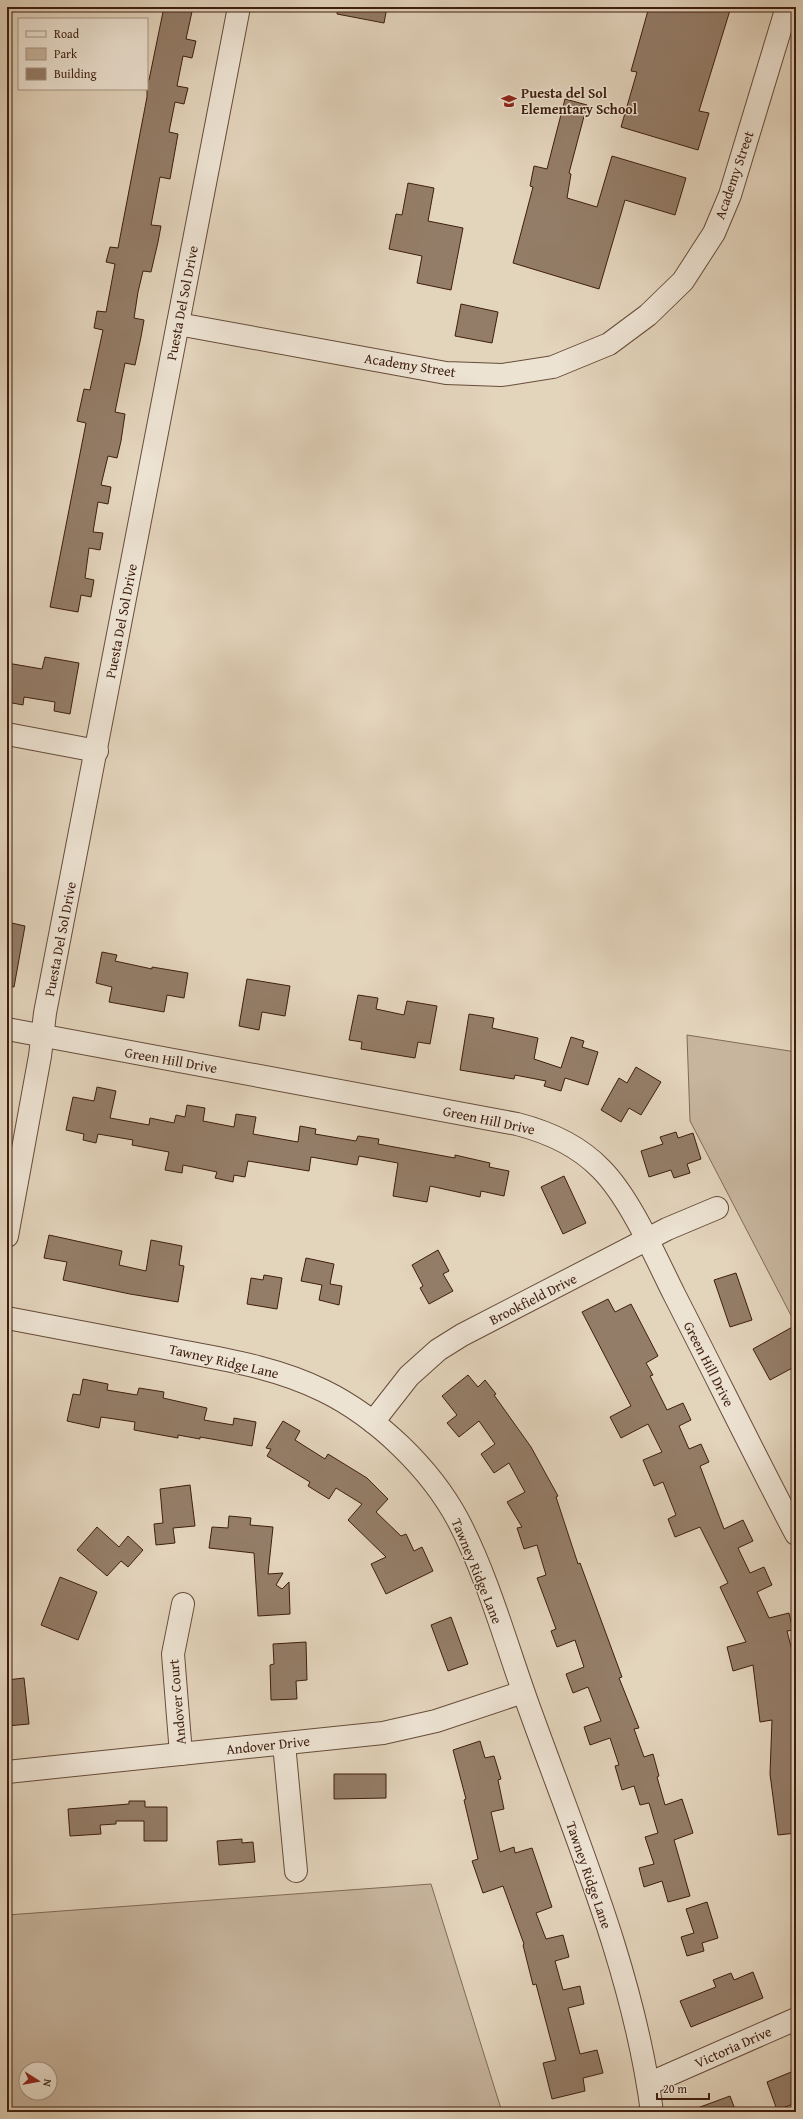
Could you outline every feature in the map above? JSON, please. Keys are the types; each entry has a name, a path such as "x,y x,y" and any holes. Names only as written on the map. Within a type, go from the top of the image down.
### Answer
{"street":[{"name":"Puesta Del Sol Drive","path":"7,1236 13,1171 40,1056 45,1013 97,751 239,7"},
{"name":"Academy Street","path":"178,324 446,373 502,375 553,367 609,344 648,315 683,281 714,233 730,194 786,7"},
{"path":"7,734 97,751"},
{"name":"Green Hill Drive","path":"7,1029 509,1122 540,1130 568,1144 601,1169 619,1191 647,1241 794,1524"},
{"name":"Brookfield Drive","path":"373,1422 408,1376 438,1350 462,1335 647,1241 667,1229 717,1208"},
{"name":"Tawney Ridge Lane","path":"7,1318 241,1362 286,1375 325,1391 373,1422 424,1469 458,1520 482,1576 603,1911 629,1995 648,2084 652,2112"},
{"name":"Andover Court","path":"181,1754 172,1654 183,1604"},
{"name":"Andover Drive","path":"7,1772 383,1733 436,1721 523,1692"},
{"path":"284,1744 296,1871"},
{"name":"Victoria Drive","path":"648,2084 796,2020"}],"green space":[{"path":"687,1035 796,1052 796,1325 690,1121"},
{"path":"431,1884 502,2112 7,2112 7,1915"}],"building":[{"path":"164,7 193,7 186,39 196,41 192,58 183,56 177,86 188,88 184,104 175,102 169,132 178,134 170,179 160,177 151,225 161,226 158,242 151,272 143,271 138,292 134,318 144,320 141,337 135,365 125,363 115,412 125,414 121,441 117,458 108,456 101,485 111,487 108,504 98,502 93,532 103,533 100,550 89,548 85,578 94,580 91,597 81,595 78,612 50,607 86,423 77,421 84,389 90,390 103,330 94,328 97,311 106,312 115,264 106,262 110,247 118,248"},
{"path":"338,7 387,7 384,23 337,14"},
{"path":"649,7 731,7 699,111 709,113 698,150 621,127 637,72 631,71"},
{"path":"565,99 587,105 569,173 571,174 567,198 597,207 612,156 686,178 675,215 625,200 599,289 513,263 533,187 530,186 534,166 547,169"},
{"path":"408,183 434,188 428,221 463,228 451,290 417,283 422,256 389,249 396,214 402,215"},
{"path":"461,304 498,312 492,343 455,336"},
{"path":"45,657 79,663 70,714 54,711 55,702 24,697 23,705 7,702 7,663 42,669"},
{"path":"7,922 25,926 14,987 7,986"},
{"path":"102,952 117,955 115,961 152,969 152,967 188,973 184,998 167,995 164,1012 109,1002 112,987 96,983"},
{"path":"247,979 290,986 285,1016 262,1012 259,1030 239,1026"},
{"path":"358,995 378,998 376,1009 404,1015 407,1001 437,1006 430,1044 418,1042 415,1058 361,1049 362,1042 349,1040"},
{"path":"469,1014 494,1018 492,1028 538,1038 534,1059 561,1068 571,1037 584,1041 582,1047 598,1052 588,1085 565,1078 561,1091 544,1086 546,1081 515,1075 514,1079 460,1070"},
{"path":"636,1067 661,1082 641,1115 629,1108 621,1122 601,1110 619,1078 627,1083"},
{"path":"97,1087 116,1091 110,1118 149,1125 150,1118 174,1123 176,1115 185,1117 187,1105 205,1108 203,1121 234,1127 236,1114 256,1117 253,1134 298,1142 300,1126 316,1129 315,1134 356,1141 358,1136 379,1139 378,1144 455,1158 455,1155 490,1163 489,1167 509,1171 504,1196 481,1191 480,1197 430,1186 427,1202 393,1196 398,1163 359,1156 357,1165 311,1157 309,1171 248,1161 245,1177 234,1175 233,1182 215,1178 217,1172 183,1165 182,1173 165,1170 169,1152 132,1145 133,1140 98,1134 96,1143 83,1140 84,1134 66,1130 73,1097 94,1101"},
{"path":"676,1132 678,1138 693,1133 701,1159 687,1164 690,1173 674,1178 671,1170 649,1177 641,1151 663,1144 660,1137"},
{"path":"564,1176 586,1223 563,1234 541,1187"},
{"path":"49,1235 122,1251 119,1265 146,1271 151,1240 182,1246 179,1265 184,1266 178,1302 63,1280 67,1262 44,1258"},
{"path":"438,1250 449,1271 443,1274 453,1291 429,1304 420,1288 423,1286 412,1265"},
{"path":"306,1258 334,1264 330,1284 342,1286 339,1305 319,1300 322,1285 301,1281"},
{"path":"736,1273 752,1320 730,1327 714,1280"},
{"path":"264,1275 282,1278 277,1309 247,1304 251,1278 263,1280"},
{"path":"608,1299 615,1312 631,1304 658,1356 646,1363 653,1375 650,1376 667,1410 683,1403 691,1420 679,1426 689,1449 701,1444 709,1462 700,1466 724,1529 743,1520 753,1541 738,1548 750,1573 764,1567 772,1585 757,1592 769,1618 789,1613 793,1630 787,1631 796,1666 796,1692 793,1692 796,1717 796,1833 778,1835 770,1774 772,1720 760,1722 753,1665 733,1671 727,1647 746,1642 720,1587 728,1583 700,1527 675,1537 668,1519 676,1515 663,1482 654,1486 643,1460 662,1452 648,1424 621,1438 610,1417 631,1406 582,1312"},
{"path":"796,1325 796,1366 770,1380 753,1349"},
{"path":"468,1375 478,1387 485,1380 496,1394 494,1395 531,1447 558,1496 556,1497 578,1564 580,1563 622,1677 619,1678 639,1728 634,1729 644,1757 653,1754 659,1776 657,1777 665,1805 682,1799 693,1833 674,1840 690,1896 668,1902 662,1881 644,1887 639,1868 654,1864 645,1837 658,1833 649,1803 640,1805 634,1786 622,1790 615,1766 619,1765 610,1738 590,1745 584,1727 601,1721 588,1687 573,1693 566,1674 584,1667 575,1640 557,1647 551,1631 556,1629 537,1578 546,1575 537,1545 524,1549 517,1528 522,1527 507,1502 525,1492 509,1463 494,1473 481,1454 495,1444 479,1421 459,1437 447,1423 457,1415 442,1396"},
{"path":"83,1379 108,1384 107,1390 137,1395 139,1388 164,1392 163,1398 207,1408 204,1420 233,1425 234,1418 256,1422 252,1446 200,1437 200,1439 178,1435 178,1438 134,1430 135,1422 101,1417 99,1428 67,1421 73,1394 80,1395"},
{"path":"283,1421 300,1431 295,1440 325,1459 328,1454 367,1478 388,1499 376,1512 401,1536 406,1534 414,1551 422,1547 433,1571 386,1594 371,1564 386,1557 348,1520 362,1504 336,1488 329,1499 308,1486 310,1482 267,1456 271,1449 266,1448"},
{"path":"190,1485 195,1526 173,1528 175,1543 156,1545 154,1524 163,1523 160,1489"},
{"path":"229,1516 251,1518 250,1525 273,1527 268,1574 283,1573 276,1585 282,1589 289,1582 290,1614 258,1616 254,1553 209,1548 212,1527 228,1528"},
{"path":"97,1527 119,1547 128,1536 143,1550 128,1567 121,1561 107,1576 77,1550"},
{"path":"60,1577 97,1592 78,1640 41,1625"},
{"path":"451,1617 468,1664 448,1671 431,1625"},
{"path":"306,1642 307,1680 296,1681 297,1699 271,1700 270,1665 274,1664 273,1644"},
{"path":"24,1678 29,1724 7,1726 7,1680"},
{"path":"480,1741 485,1758 494,1756 501,1779 498,1780 504,1809 491,1812 500,1852 514,1847 515,1853 532,1848 552,1907 536,1913 546,1939 563,1935 569,1957 555,1961 563,1990 580,1986 584,2004 568,2008 580,2054 597,2050 603,2073 583,2078 585,2091 552,2099 543,2063 556,2060 536,1984 533,1985 524,1944 503,1886 483,1893 472,1861 478,1859 464,1800 466,1799 453,1750"},
{"path":"334,1774 386,1774 386,1798 334,1799"},
{"path":"129,1801 145,1801 145,1807 167,1807 167,1841 144,1841 144,1821 116,1821 116,1824 100,1825 101,1834 70,1836 68,1809 129,1804"},
{"path":"242,1839 242,1843 253,1842 255,1862 219,1865 217,1841"},
{"path":"707,1902 718,1938 702,1943 704,1951 687,1956 681,1937 694,1933 686,1909"},
{"path":"753,1972 763,1998 691,2027 680,2001 716,1987 713,1980 731,1973 734,1980"},
{"path":"796,2070 796,2103 777,2110 767,2082"},
{"path":"730,2096 736,2112 692,2112 692,2110"}],"place":[{"name":"Puesta del Sol Elementary School","path":"509,101"}]}
